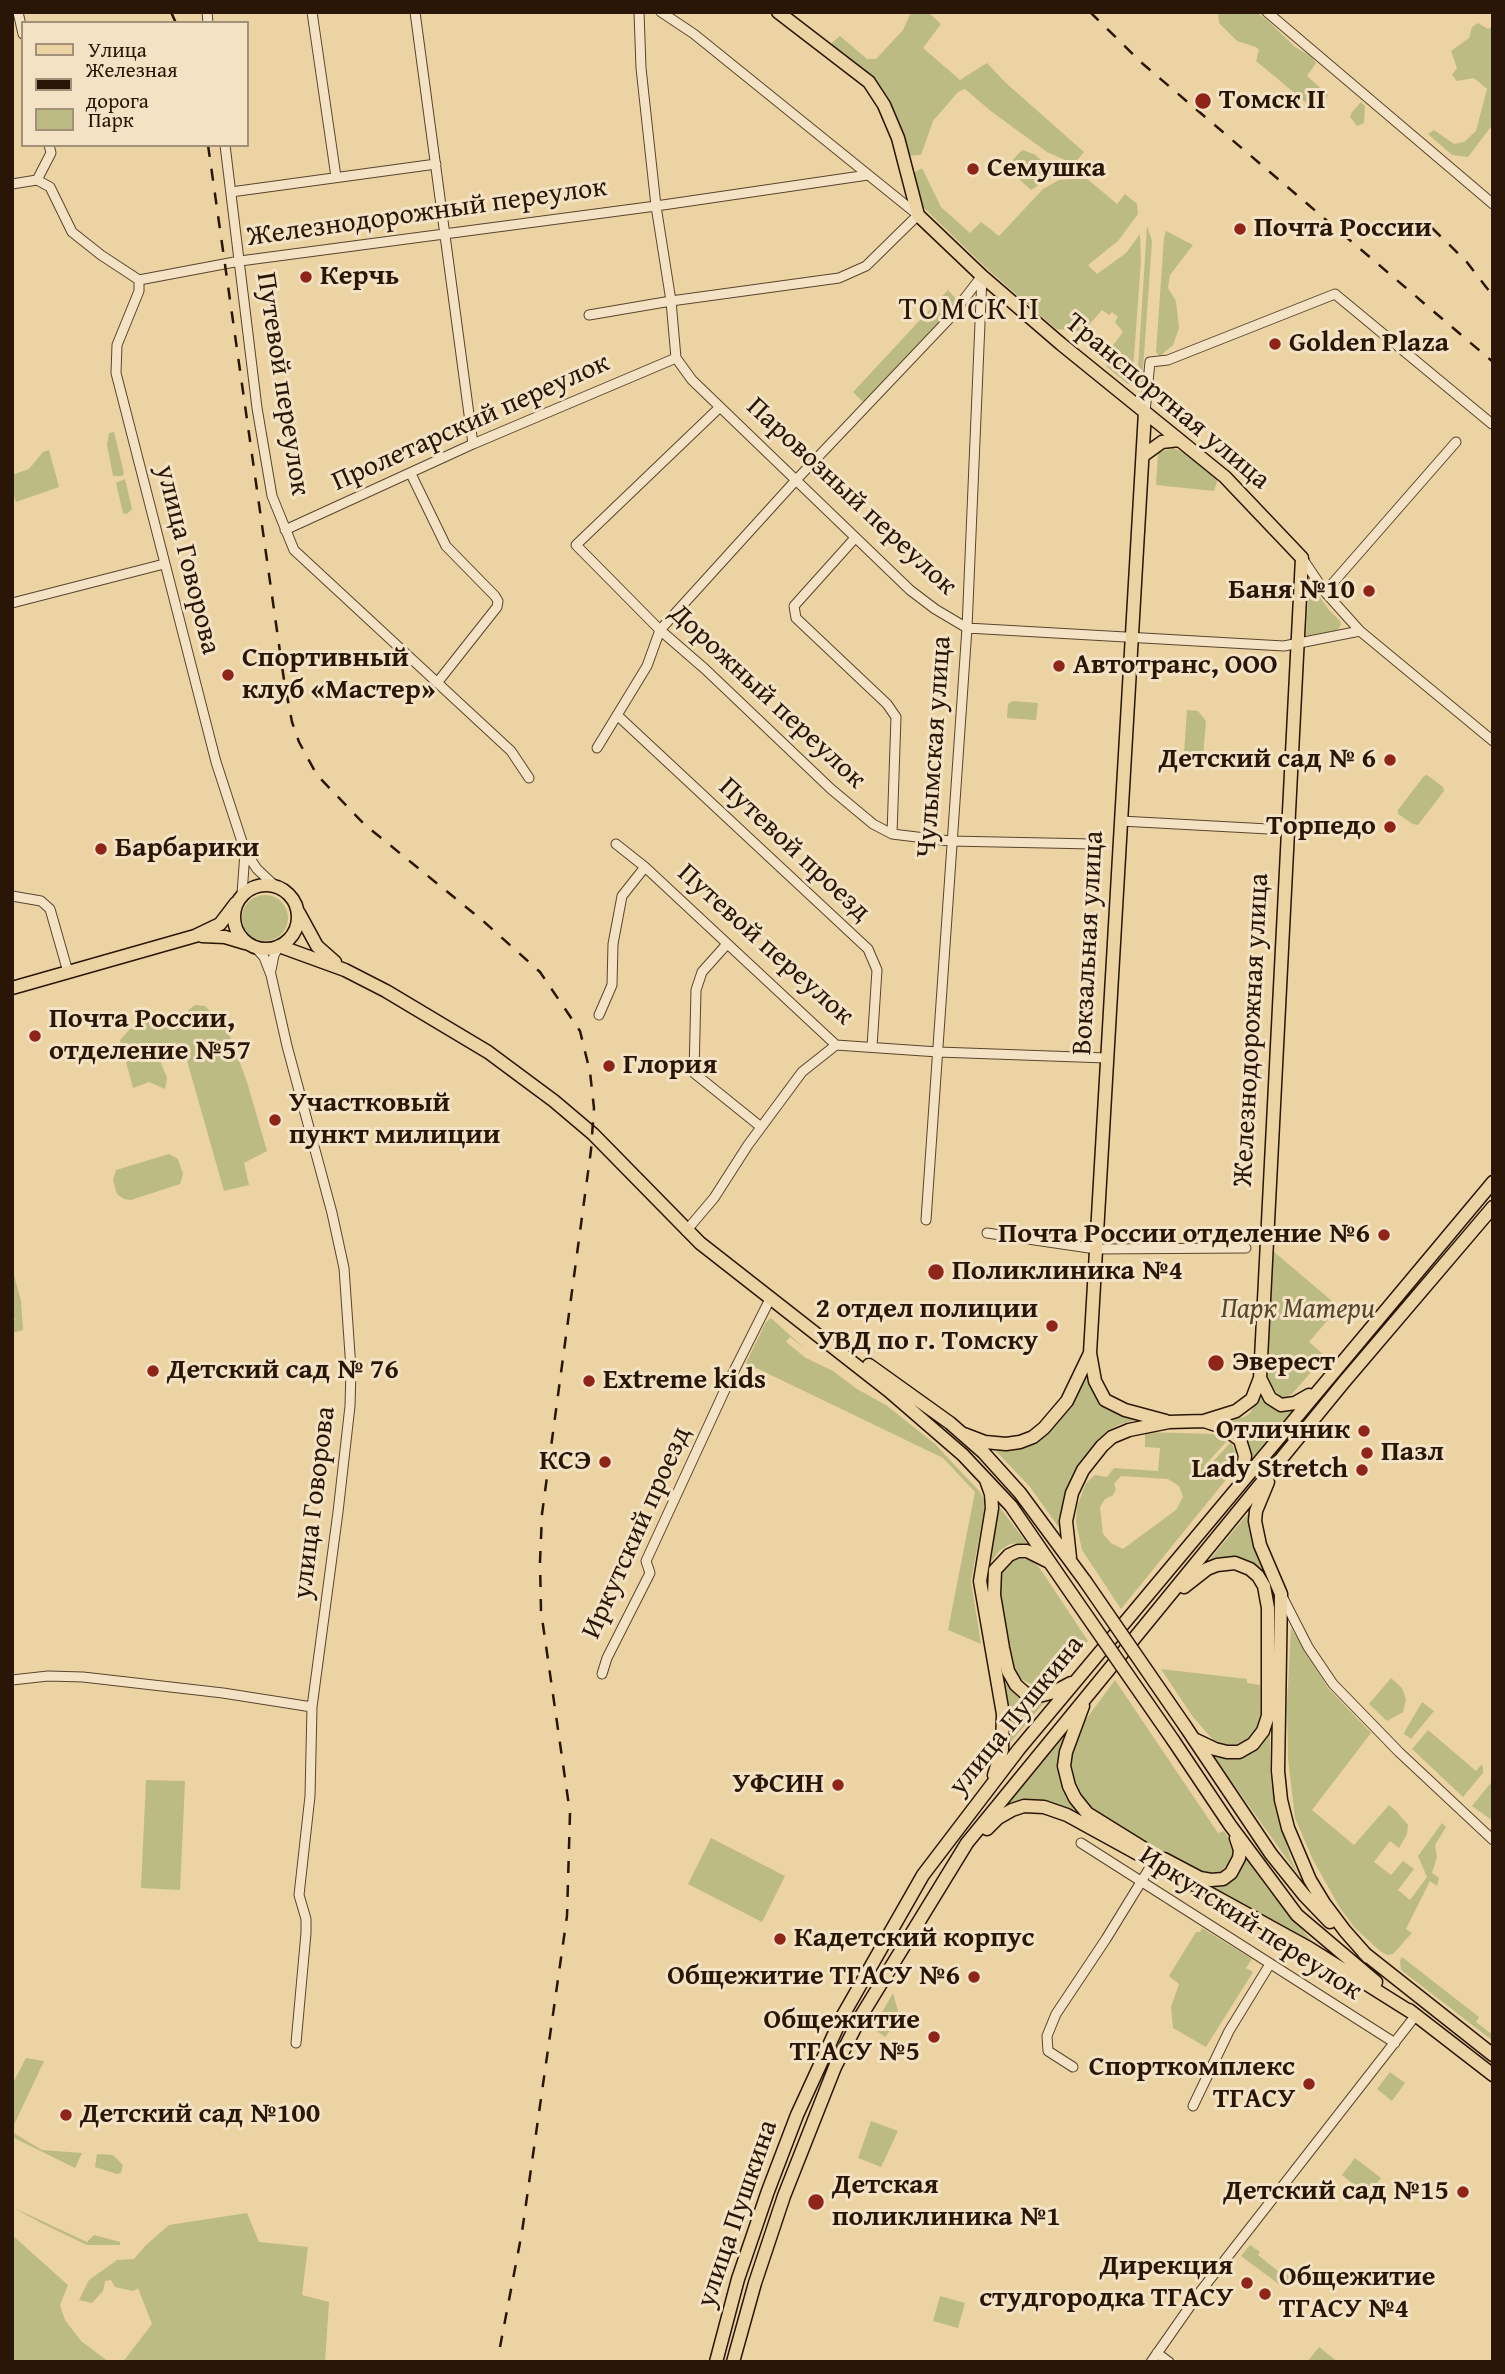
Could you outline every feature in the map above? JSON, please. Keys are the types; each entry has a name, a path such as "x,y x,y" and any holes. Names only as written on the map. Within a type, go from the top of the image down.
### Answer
{"main road":[{"path":"778,12 869,82 877,93 898,138 918,215"},
{"name":"Транспортная улица","path":"918,215 982,276 1224,477 1303,558"},
{"name":"Вокзальная улица","path":"964,1434 985,1442 1006,1444 1020,1443 1033,1437 1067,1401 1090,1353 1145,412"},
{"path":"1144,455 1162,442 1179,440"},
{"name":"Железнодорожная улица","path":"1260,1378 1303,558"},
{"path":"12,988 195,936 220,924 239,899 257,886 274,885 288,893 317,946 345,970"},
{"path":"239,899 233,918 241,938 252,946"},
{"path":"195,936 225,936 263,949 279,946 295,931 298,922 297,909"},
{"path":"279,946 345,970 439,1021 516,1072 593,1134 686,1231 889,1391 956,1448 1011,1506 1230,1825 1297,1914 1317,1934 1493,2075"},
{"name":"улица Пушкина","path":"716,2362 738,2278 768,2191 822,2057 923,1875 990,1786 1077,1679 1493,1182"},
{"name":"улица Пушкина","path":"733,2362 755,2283 784,2196 835,2067 861,2016 967,1843 1282,1458 1493,1207"},
{"path":"771,1297 964,1434 1020,1493 1070,1558 1271,1854 1317,1910 1368,1957 1493,2055"},
{"path":"1090,1353 1095,1381 1105,1400 1125,1410 1170,1422"},
{"path":"1260,1378 1270,1398 1281,1405 1295,1403 1318,1389"},
{"path":"1070,1558 1066,1521 1068,1507 1077,1480 1102,1446 1121,1433 1136,1428 1170,1422 1204,1421 1236,1411 1245,1406 1255,1394 1260,1378"},
{"path":"1204,1421 1222,1427 1240,1440 1245,1456 1240,1482"},
{"path":"1282,1458 1262,1493 1255,1521 1260,1545 1281,1594 1278,1771 1288,1828 1298,1855 1324,1903 1368,1957"},
{"path":"985,1476 992,1508 980,1581 1003,1714 1002,1750 990,1786"},
{"path":"1052,1565 1038,1556 1018,1551 1009,1555 995,1570 994,1595 1003,1648 1016,1685 1032,1695 1054,1692 1077,1679"},
{"path":"1168,1599 1207,1569 1217,1564 1235,1563 1250,1569 1258,1576 1267,1595 1269,1684 1268,1716 1263,1731 1253,1744 1239,1752 1216,1749 1193,1737"},
{"path":"1087,1696 1066,1752 1065,1766 1069,1786 1080,1806 1155,1859 1211,1880 1223,1879 1231,1873 1239,1858 1238,1841 1230,1825"},
{"path":"939,1886 998,1818 1024,1807 1044,1807 1067,1815 1155,1859 1309,1948 1415,2014"}],"street":[{"path":"312,12 336,177"},
{"path":"415,12 474,444"},
{"path":"639,12 641,68 676,358"},
{"name":"Транспортная улица","path":"661,12 694,34 918,215"},
{"path":"1268,12 1493,204"},
{"path":"37,180 51,153 50,147"},
{"name":"Путевой переулок","path":"225,147 257,408 272,496 294,550 511,751 529,778"},
{"path":"231,191 436,164"},
{"name":"Железнодорожный переулок","path":"139,280 240,261 868,175"},
{"path":"12,184 37,180 50,187 72,232 139,280"},
{"path":"589,316 671,301 839,278 866,266 918,215"},
{"path":"597,748 647,666 660,630 797,479 948,320 982,276"},
{"name":"Чулымская улица","path":"926,1220 950,841 967,628 982,276"},
{"name":"улица Говорова","path":"139,280 139,291 117,345 116,373 213,751 245,851 257,869 274,885"},
{"name":"Вокзальная улица","path":"1145,412 1150,362 1168,360 1335,294 1492,424"},
{"name":"Пролетарский переулок","path":"285,530 474,444 676,358"},
{"name":"Паровозный переулок","path":"676,358 692,380 911,590 935,609 967,628 1284,646 1360,631"},
{"name":"Дорожный переулок","path":"720,407 576,545 660,630 831,789 873,824 892,834 950,841 1093,844"},
{"path":"1325,592 1456,442"},
{"path":"411,474 446,546 498,601 497,607 437,684"},
{"path":"855,538 794,606 796,618 887,704 896,717 892,834"},
{"name":"Транспортная улица","path":"1303,558 1325,592 1360,631 1493,741"},
{"path":"12,603 164,564"},
{"name":"Путевой проезд","path":"617,715 868,949 877,970 872,1047"},
{"path":"1121,821 1287,830"},
{"name":"Путевой переулок","path":"616,844 645,867 836,1045 1106,1058"},
{"name":"улица Говорова","path":"239,899 245,851"},
{"path":"599,1015 612,985 613,944 622,896 645,867"},
{"path":"12,896 41,901 50,909 68,972"},
{"path":"727,944 702,972 696,990 694,1073 761,1127"},
{"path":"252,946 264,957 271,975"},
{"path":"271,975 274,955 279,946"},
{"name":"улица Говорова","path":"271,975 344,1268 350,1361 350,1406 344,1465 312,1707 310,1796 299,1895 306,1919 306,1933 296,2043"},
{"path":"686,1231 714,1198 761,1127 802,1072 836,1045"},
{"path":"987,1233 1096,1249 1246,1248"},
{"name":"Иркутский проезд","path":"602,1674 607,1657 650,1573 646,1561 771,1297"},
{"path":"1281,1594 1308,1647 1333,1684 1460,1811 1493,1840"},
{"path":"12,1680 48,1676 83,1677 223,1693 312,1707"},
{"name":"Иркутский переулок","path":"1081,1843 1395,2043"},
{"path":"1073,2067 1048,2051 1047,2036 1056,2014 1106,1940 1155,1859"},
{"path":"1193,2106 1230,2031 1270,1964"},
{"path":"1151,2362 1200,2292 1415,2014"},
{"path":"1157,2353 1169,2362"}],"green space":[{"path":"911,12 928,12 941,24 923,48 960,80 987,63 1084,152 1074,164 1047,152 965,89 958,92 933,121 921,155 907,156 887,103 828,46 840,36 867,59 876,59 903,30"},
{"path":"1218,12 1256,12 1295,47 1311,56 1316,63 1307,76 1328,95 1325,100 1315,110 1256,61 1259,50 1237,41 1219,23"},
{"path":"1478,23 1488,29 1493,26 1493,124 1468,157 1452,155 1428,134 1434,130 1454,144 1464,142 1476,131 1487,89 1474,78 1457,81 1452,75 1457,68 1451,51 1469,38 1472,27"},
{"path":"1361,102 1365,106 1364,123 1357,126 1350,117"},
{"path":"1022,150 1034,154 1057,173 1031,190 1006,167"},
{"path":"922,168 941,207 970,233 981,222 999,236 1043,189 1059,180 1086,178 1117,204 1125,194 1137,204 1138,214 1118,241 1088,265 1097,274 1126,253 1140,234 1141,261 1132,384 1128,384 1107,367 1105,356 1123,332 1115,322 1118,317 1112,312 1109,315 1102,310 1088,326 1081,318 1076,323 1082,331 1056,329 986,268 924,208 914,173"},
{"path":"1147,226 1152,241 1142,384 1137,383"},
{"path":"1166,231 1193,245 1170,275 1168,288 1176,301 1179,328 1173,345 1160,356 1156,352"},
{"path":"948,290 956,299 945,317 864,403 853,392"},
{"path":"114,432 124,473 122,476 113,476 107,445 109,433"},
{"path":"1173,448 1185,453 1218,479 1214,491 1156,485 1158,453"},
{"path":"49,450 59,487 16,502 12,475 29,469 43,452"},
{"path":"125,479 132,509 127,514 123,513 116,483"},
{"path":"1309,582 1340,621 1341,625 1337,631 1306,636"},
{"path":"1013,701 1038,703 1036,720 1007,718 1008,704"},
{"path":"1187,710 1198,711 1206,721 1203,756 1184,754"},
{"path":"1427,775 1443,787 1444,791 1418,825 1413,824 1398,814 1398,810"},
{"path":"265,895 281,902 288,918 281,934 265,941 249,934 242,918 249,902"},
{"path":"195,1005 205,1006 227,1028 247,1082 267,1151 244,1163 249,1185 224,1191 184,1050 159,1058 167,1078 165,1089 149,1082 133,1088 120,1040 130,1029 173,1012 186,1012"},
{"path":"169,1154 178,1159 183,1174 180,1184 131,1200 117,1194 113,1180 116,1170"},
{"name":"Парк Матери","path":"1273,1251 1339,1307 1309,1342 1325,1356 1292,1394 1286,1397 1281,1397 1267,1382"},
{"path":"12,1268 21,1301 23,1330 12,1333 12,1321 15,1320 12,1311"},
{"path":"771,1318 805,1349 790,1337 786,1342 806,1358 833,1371 857,1389 886,1405 935,1444 980,1492 984,1500 984,1510 971,1581 981,1644 948,1630 975,1492 943,1458 746,1363 766,1322"},
{"path":"1088,1368 1098,1400 1144,1418 1108,1430 1086,1456 1066,1491 1060,1529 1030,1487 993,1448 1035,1441"},
{"path":"1259,1397 1279,1410 1295,1409 1250,1463 1250,1451 1243,1434 1223,1422 1250,1413"},
{"path":"1145,1432 1213,1434 1226,1442 1206,1464 1208,1467 1231,1442 1237,1456 1237,1466 1121,1609 1082,1550 1076,1522 1077,1507 1086,1483 1095,1475 1107,1477 1114,1468 1158,1471 1160,1448 1145,1447","holes":["1121,1476 1168,1479 1179,1486 1183,1497 1176,1510 1123,1549 1111,1543 1103,1534 1100,1507 1105,1499 1113,1495 1116,1489 1114,1484"]},
{"path":"997,1504 1027,1543 1010,1544 999,1551 984,1572"},
{"path":"1250,1511 1249,1529 1268,1578 1266,1579 1253,1563 1243,1559 1228,1557 1206,1564"},
{"path":"1014,1558 1030,1560 1039,1567 1088,1641 1056,1678 1037,1685 1020,1678 1014,1666 1001,1607 999,1572"},
{"path":"1291,1628 1328,1688 1371,1733 1312,1810 1354,1845 1389,1805 1397,1812 1408,1825 1407,1834 1399,1848 1390,1841 1374,1862 1391,1875 1403,1861 1414,1869 1398,1890 1410,1900 1427,1877 1418,1856 1442,1823 1446,1827 1435,1845 1437,1857 1432,1873 1439,1878 1437,1886 1430,1881 1406,1929 1412,1933 1393,1954 1387,1955 1380,1951 1354,1927 1340,1908 1313,1860 1295,1818 1288,1759 1287,1706"},
{"path":"1161,1669 1247,1679 1247,1683 1260,1685 1261,1717 1249,1739 1233,1746 1214,1741 1193,1717"},
{"path":"1002,1673 1014,1692 1024,1697 1048,1698 1004,1750 1009,1714"},
{"path":"1391,1678 1402,1688 1406,1699 1403,1712 1387,1721 1369,1704"},
{"path":"1115,1680 1218,1833 1224,1831 1231,1842 1233,1851 1230,1862 1218,1874 1188,1865 1093,1812 1073,1782 1069,1766 1081,1726"},
{"path":"1422,1702 1434,1711 1411,1739 1404,1734"},
{"path":"1270,1728 1270,1773 1275,1806 1299,1876 1214,1757 1237,1758 1247,1755 1256,1749"},
{"path":"1428,1730 1476,1771 1483,1766 1483,1773 1463,1797 1412,1749"},
{"path":"1065,1735 1062,1747 1077,1808 1074,1812 1059,1805 1034,1800 1004,1807"},
{"path":"146,1780 185,1781 180,1890 141,1888"},
{"path":"1493,1780 1493,1821 1472,1806"},
{"path":"711,1838 785,1876 762,1922 688,1884"},
{"path":"1244,1855 1266,1887 1312,1941 1206,1884 1215,1884"},
{"path":"1202,1928 1252,1959 1246,1968 1253,1972 1206,2047 1173,2028 1171,2007 1179,1984 1169,1976 1196,1932 1200,1932"},
{"path":"1402,1957 1479,2017 1476,2022 1493,2035 1493,2041 1401,1970"},
{"path":"893,1993 900,2018 885,2037 873,2028"},
{"path":"26,2058 44,2061 12,2129 12,2085"},
{"path":"1390,2072 1405,2083 1392,2101 1377,2089"},
{"path":"871,2121 898,2131 881,2167 858,2158"},
{"path":"12,2132 42,2150 82,2153 75,2168 12,2137"},
{"path":"97,2154 113,2155 123,2165 121,2173 95,2167"},
{"path":"1355,2158 1381,2178 1367,2195 1342,2175"},
{"path":"12,2207 87,2242 94,2235 120,2242 120,2245 87,2245"},
{"path":"247,2213 259,2242 308,2247 302,2295 329,2302 325,2362 123,2362 152,2324 138,2288 133,2291 115,2287 111,2280 105,2281 103,2291 92,2303 79,2300 89,2280 117,2260 134,2259 169,2225"},
{"path":"12,2235 68,2285 60,2305 65,2320 81,2341 109,2362 12,2362"},
{"path":"1250,2245 1283,2275 1286,2272 1289,2277 1284,2288 1241,2256"},
{"path":"940,2296 965,2303 958,2328 933,2321"},
{"path":"1319,2347 1338,2362 1307,2362"}],"railway":[{"path":"171,12 175,21"},
{"path":"1090,12 1143,64 1493,362"},
{"path":"208,147 284,680 292,722 299,742 317,775 364,824 482,920 540,972 580,1031 590,1072 594,1108 591,1150 542,1514 540,1562 541,1611 570,1813 567,1916 522,2232 500,2347"},
{"path":"1432,228 1466,261 1493,296"}],"place":[{"name":"Томск II","path":"1203,101"},
{"name":"Семушка","path":"973,169"},
{"name":"Почта России","path":"1240,229"},
{"name":"Керчь","path":"306,277"},
{"name":"Golden Plaza","path":"1275,344"},
{"name":"Баня №10","path":"1369,591"},
{"name":"Автотранс, ООО","path":"1059,666"},
{"name":"Спортивный клуб «Мастер»","path":"228,675"},
{"name":"Детский сад № 6","path":"1390,760"},
{"name":"Торпедо","path":"1390,827"},
{"name":"Барбарики","path":"101,849"},
{"name":"Почта России, отделение №57","path":"35,1036"},
{"name":"Глория","path":"609,1066"},
{"name":"Участковый пункт милиции","path":"275,1120"},
{"name":"Почта России отделение №6","path":"1384,1235"},
{"name":"Поликлиника №4","path":"936,1272"},
{"name":"2 отдел полиции УВД по г. Томску","path":"1052,1326"},
{"name":"Эверест","path":"1216,1363"},
{"name":"Детский сад № 76","path":"153,1371"},
{"name":"Extreme kids","path":"589,1381"},
{"name":"Отличник","path":"1364,1431"},
{"name":"Пазл","path":"1367,1453"},
{"name":"КСЭ","path":"605,1462"},
{"name":"Lady Stretch","path":"1362,1470"},
{"name":"УФСИН","path":"838,1785"},
{"name":"Кадетский корпус","path":"780,1939"},
{"name":"Общежитие ТГАСУ №6","path":"974,1977"},
{"name":"Общежитие ТГАСУ №5","path":"934,2037"},
{"name":"Спорткомплекс ТГАСУ","path":"1309,2084"},
{"name":"Детский сад №100","path":"66,2115"},
{"name":"Детский сад №15","path":"1463,2192"},
{"name":"Детская поликлиника №1","path":"816,2202"},
{"name":"Дирекция студгородка ТГАСУ","path":"1247,2283"},
{"name":"Общежитие ТГАСУ №4","path":"1265,2294"}],"district":[{"name":"ТОМСК II","path":"970,311"}]}
